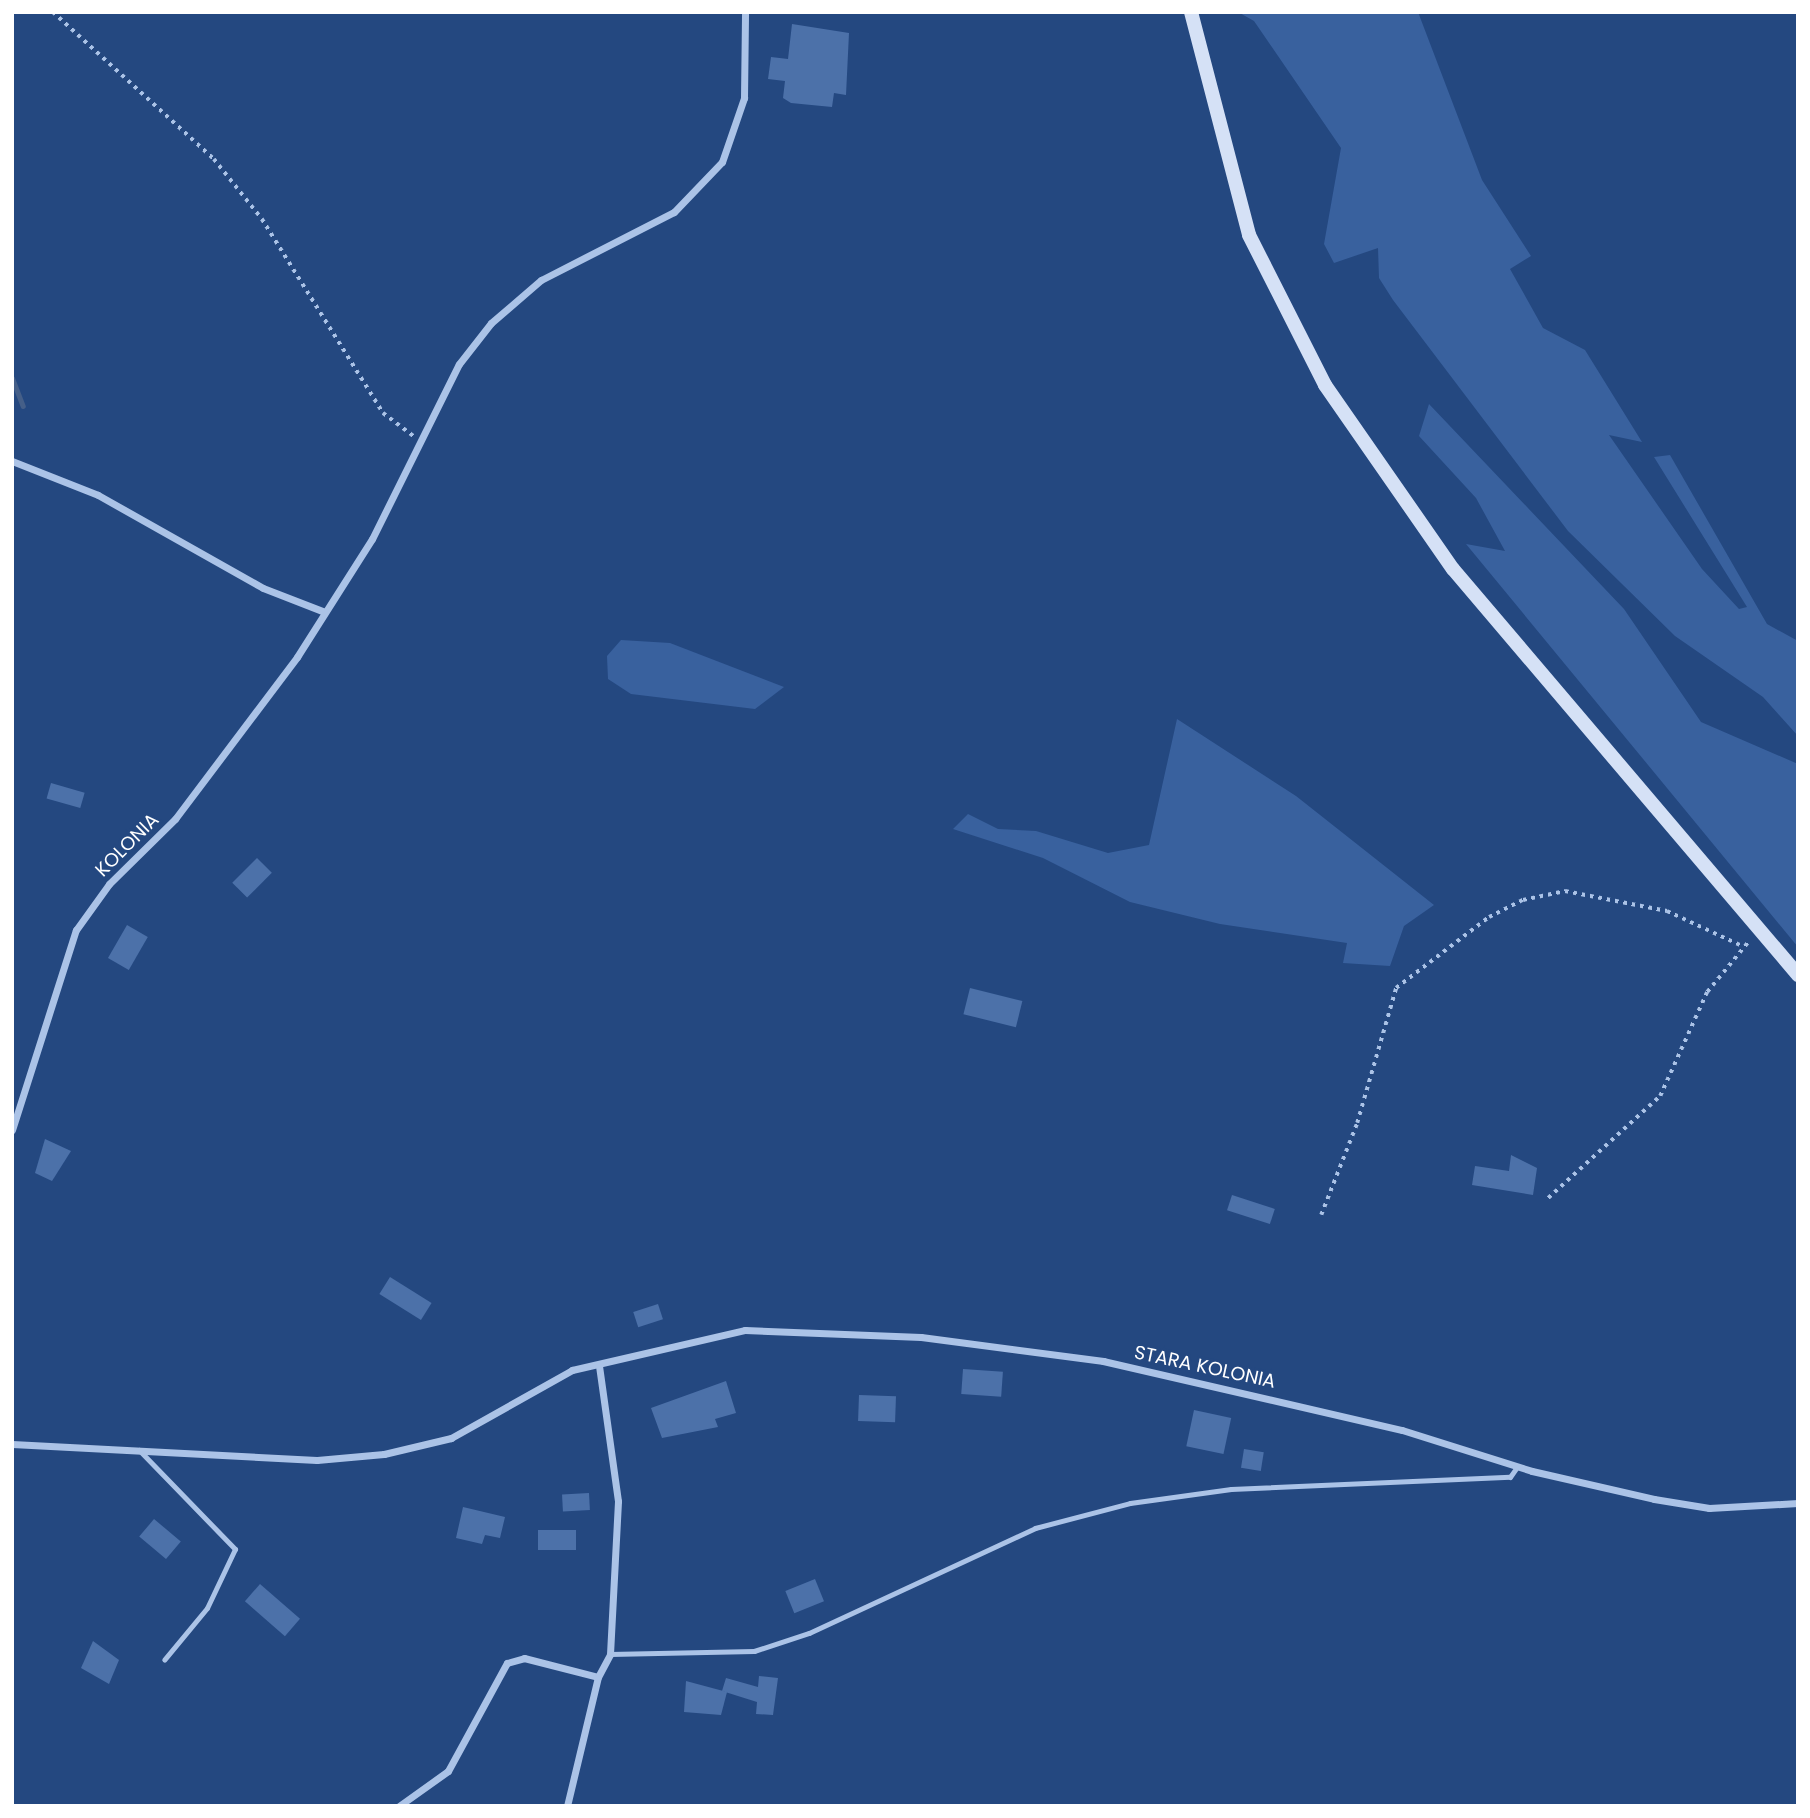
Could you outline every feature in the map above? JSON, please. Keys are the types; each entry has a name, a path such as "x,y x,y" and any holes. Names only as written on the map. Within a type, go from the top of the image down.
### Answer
{"main road":[{"path":"1191,12 1249,235 1325,385 1453,569 1759,934 1798,975"}],"street":[{"name":"KOLONIA","path":"12,1130 76,930 109,884 189,801 325,612 372,539 459,364 491,323 541,280 674,212 722,162 744,98 745,12"},
{"path":"12,460 98,495 264,588 325,612"},
{"name":"STARA KOLONIA","path":"12,1444 317,1460 384,1454 451,1438 544,1382 732,1331 921,1337 1103,1362 1243,1390 1402,1430 1517,1467 1709,1508 1798,1503"},
{"path":"568,1806 598,1677 610,1654 618,1501 599,1366"},
{"path":"399,1806 448,1771 507,1663 524,1658 598,1677"}],"lane":[{"path":"139,1450 235,1549 207,1608 164,1660"},
{"path":"610,1654 754,1651 809,1633 1035,1528 1130,1503 1231,1489 1510,1477 1517,1467"}],"path":[{"path":"53,12 214,159 262,219 383,413 420,440"},
{"path":"1321,1215 1357,1123 1396,988 1489,917 1523,900 1566,891 1668,911 1742,946"},
{"path":"1548,1198 1660,1096 1707,992 1742,946 1759,934"}],"shaded area":[{"path":"1238,12 1418,12 1482,180 1531,256 1510,269 1543,328 1585,350 1642,442 1609,435 1702,569 1739,609 1747,607 1654,457 1670,455 1767,624 1798,641 1798,736 1763,697 1675,636 1568,531 1393,300 1379,278 1378,248 1334,263 1324,244 1341,148 1254,21"},
{"path":"1429,404 1624,609 1701,722 1798,764 1798,947 1466,544 1505,551 1476,498 1419,436"},
{"path":"621,640 670,643 784,687 755,709 631,694 608,679 607,656"},
{"path":"1177,719 1296,796 1434,905 1404,926 1390,966 1343,963 1347,943 1220,924 1130,902 1043,858 953,829 968,814 998,829 1036,831 1108,853 1149,845"}],"building":[{"path":"792,24 849,33 846,95 834,93 832,107 791,103 783,98 785,81 768,79 771,57 788,59"},
{"path":"51,783 85,793 80,808 47,798"},
{"path":"257,858 272,873 247,898 232,883"},
{"path":"127,925 148,937 129,970 108,958"},
{"path":"970,988 1022,1001 1016,1027 963,1014"},
{"path":"45,1139 71,1151 52,1181 35,1173"},
{"path":"1511,1155 1537,1168 1533,1195 1472,1185 1475,1166 1509,1171"},
{"path":"1232,1195 1275,1209 1270,1224 1227,1210"},
{"path":"390,1277 432,1303 421,1320 379,1294"},
{"path":"658,1304 663,1319 638,1327 633,1312"},
{"path":"963,1369 1003,1372 1001,1397 961,1394"},
{"path":"726,1381 736,1413 715,1419 718,1427 662,1438 651,1408"},
{"path":"859,1395 896,1396 895,1422 858,1421"},
{"path":"1194,1410 1231,1418 1223,1454 1186,1446"},
{"path":"1244,1449 1264,1452 1261,1471 1241,1468"},
{"path":"589,1493 590,1510 563,1511 562,1494"},
{"path":"463,1507 505,1517 500,1538 485,1535 482,1544 456,1538"},
{"path":"154,1519 181,1541 166,1559 139,1537"},
{"path":"538,1530 576,1530 576,1550 538,1550"},
{"path":"815,1579 824,1601 794,1613 785,1591"},
{"path":"260,1584 300,1619 285,1636 245,1601"},
{"path":"93,1641 119,1660 109,1684 81,1668"},
{"path":"759,1676 778,1678 773,1715 756,1714 757,1702 722,1691 726,1678 758,1687"},
{"path":"686,1681 727,1692 721,1715 684,1712"}],"waterway":[{"path":"12,378 23,406"}]}
